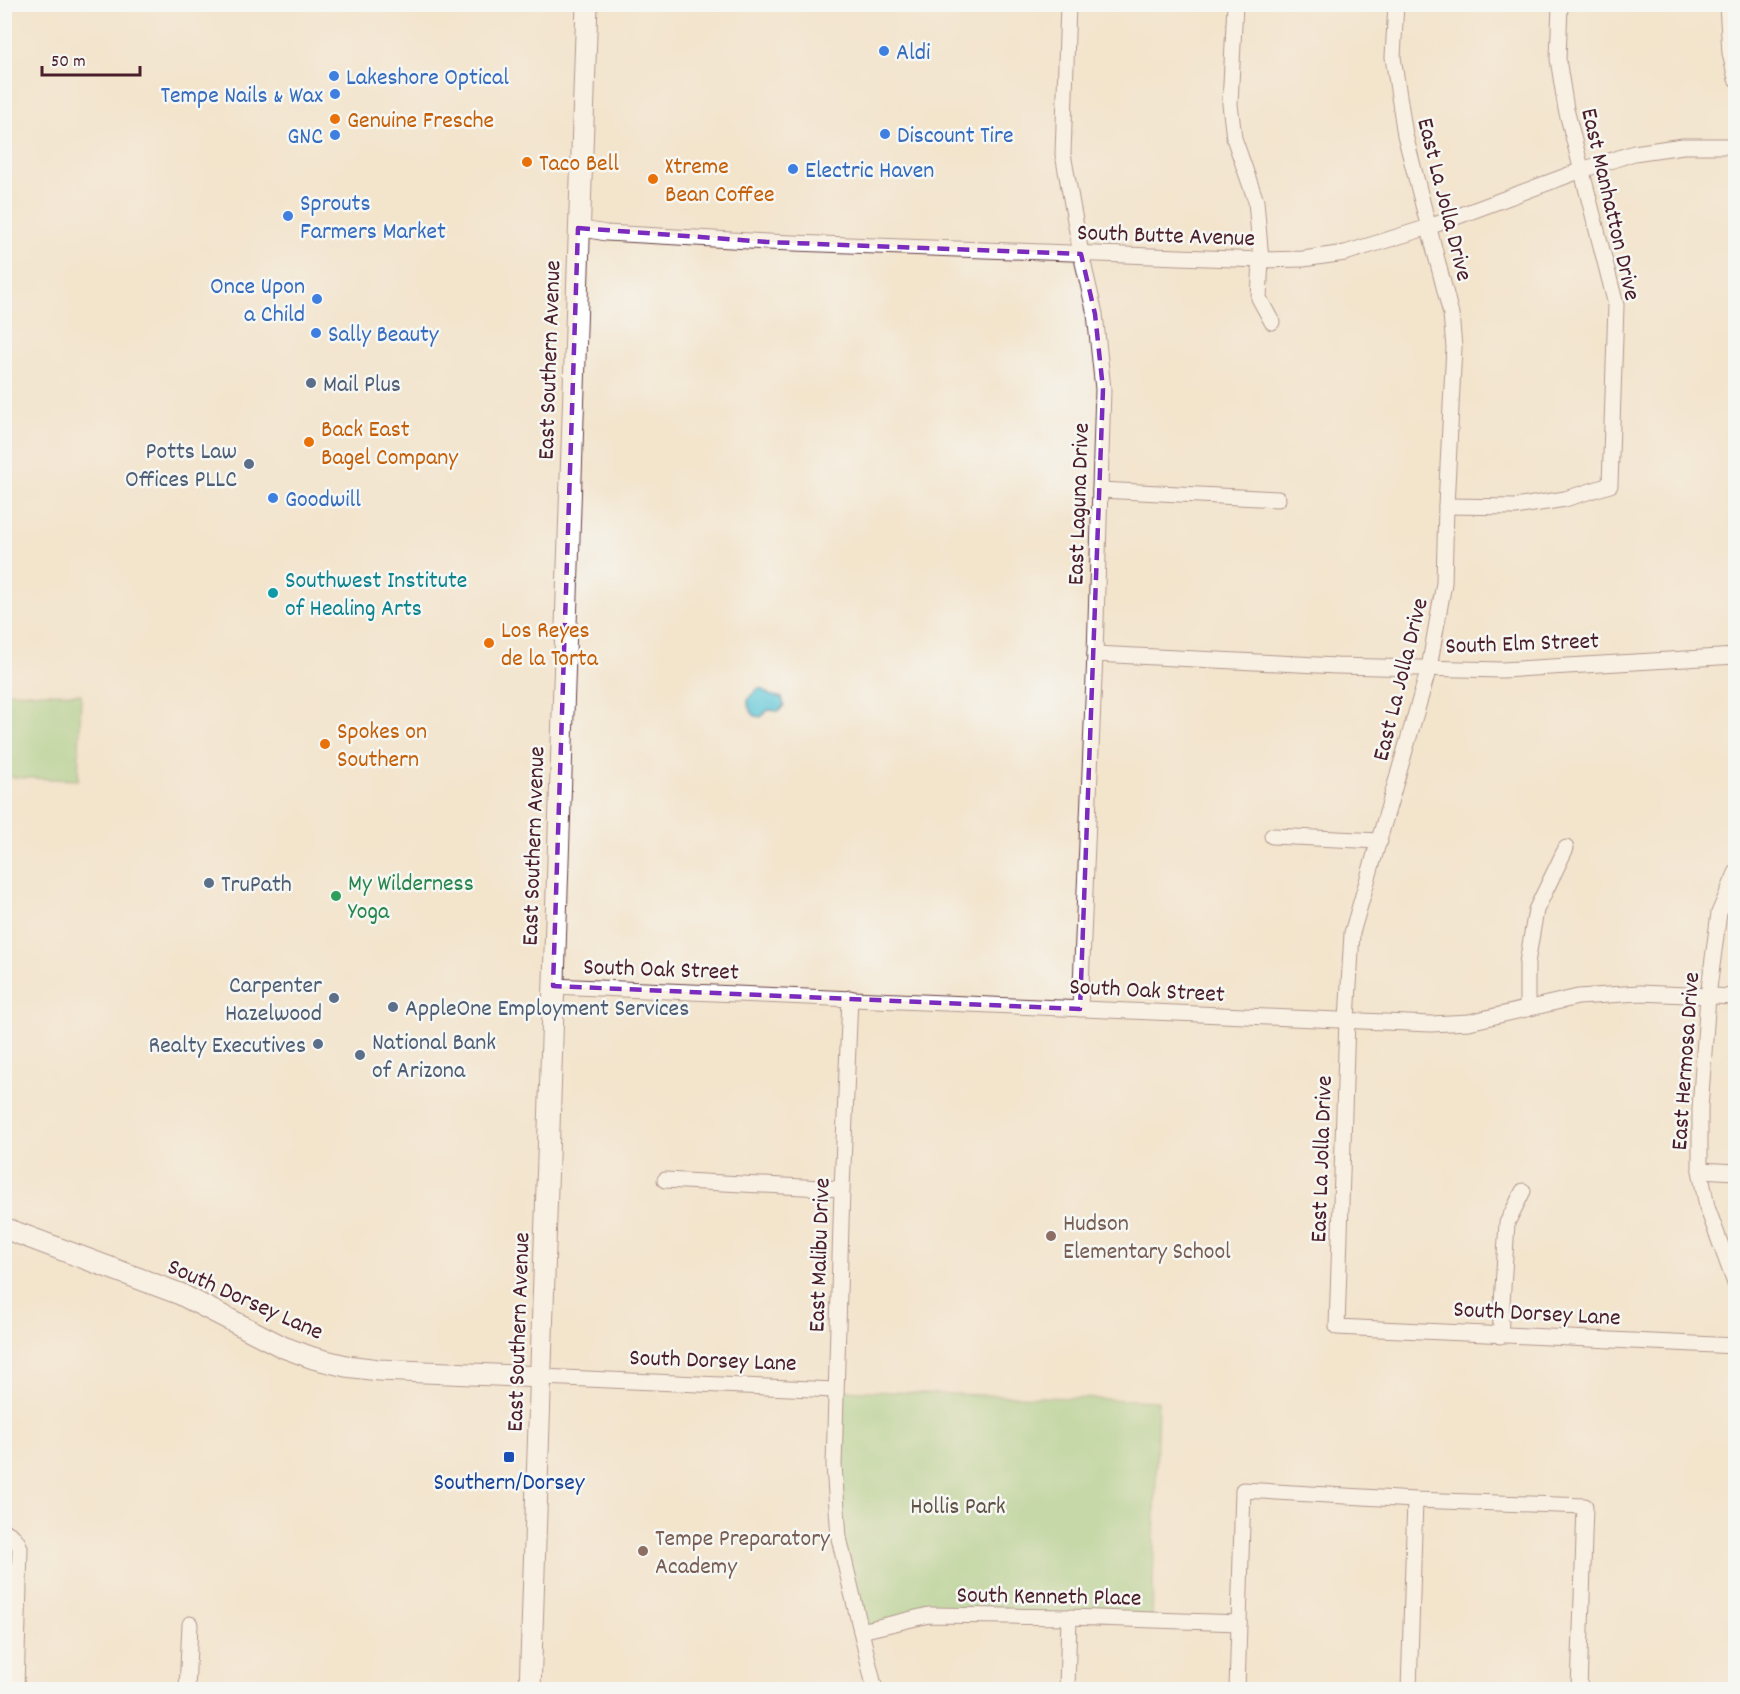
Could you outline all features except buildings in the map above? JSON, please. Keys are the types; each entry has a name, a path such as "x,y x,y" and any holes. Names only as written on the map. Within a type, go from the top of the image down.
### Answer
{"main road":[{"name":"East Southern Avenue","path":"530,1689 587,4"},
{"name":"South Dorsey Lane","path":"4,1228 180,1294 283,1347 321,1360 379,1370 542,1377"}],"street":[{"name":"East Laguna Drive","path":"1068,4 1063,154 1081,254 1095,314 1103,389 1095,654 1080,1009"},
{"path":"1234,4 1230,104 1234,138 1256,201 1261,260 1259,298 1272,322"},
{"name":"East La Jolla Drive","path":"1337,1327 1352,933 1429,668 1444,582 1454,347 1451,314 1403,123 1393,57 1396,4"},
{"name":"East Manhatton Drive","path":"1446,506 1515,507 1564,499 1610,486 1616,305 1566,109 1558,59 1560,4"},
{"path":"1727,4 1730,53 1736,79"},
{"name":"South Butte Avenue","path":"578,228 606,233 767,242 1261,260 1304,259 1345,253 1429,227 1634,153 1683,146 1736,146"},
{"path":"1100,490 1278,499"},
{"name":"South Elm Street","path":"1095,654 1502,670 1736,656"},
{"path":"1272,836 1380,841"},
{"path":"1527,1010 1527,963 1536,910 1566,848"},
{"name":"East Hermosa Drive","path":"1736,873 1719,913 1708,996 1700,1109 1700,1170 1707,1207 1736,1286"},
{"name":"South Oak Street","path":"553,986 1431,1024 1469,1022 1578,997 1639,993 1736,997"},
{"name":"East Malibu Drive","path":"850,998 834,1465 839,1538 875,1689"},
{"path":"1700,1170 1736,1173"},
{"path":"665,1180 842,1189"},
{"path":"1500,1335 1507,1223 1523,1191"},
{"name":"South Dorsey Lane","path":"1337,1327 1736,1346"},
{"name":"South Dorsey Lane","path":"542,1377 836,1390"},
{"path":"1237,1689 1243,1490 1415,1500 1585,1506 1579,1689"},
{"path":"1409,1689 1415,1500"},
{"path":"4,1531 18,1541 21,1557 16,1689"},
{"name":"South Kenneth Place","path":"861,1631 929,1615 1239,1623"},
{"path":"1066,1689 1069,1617"},
{"path":"187,1689 190,1624"}],"highlighted area":[{"path":"578,228 767,242 1081,254 1095,314 1103,389 1080,1009 553,986"}],"green space":[{"path":"5,692 81,694 78,780 5,777"},
{"name":"Hollis Park","path":"835,1390 1158,1401 1152,1620 929,1615 861,1631 839,1538"}],"water":[{"path":"759,688 769,695 782,698 784,705 779,711 768,710 761,717 755,716 749,708 748,701"}],"place":[{"name":"Aldi","path":"884,51"},
{"name":"Lakeshore Optical","path":"334,76"},
{"name":"Tempe Nails & Wax","path":"335,94"},
{"name":"Genuine Fresche","path":"335,119"},
{"name":"Discount Tire","path":"885,134"},
{"name":"GNC","path":"335,135"},
{"name":"Taco Bell","path":"527,162"},
{"name":"Electric Haven","path":"793,169"},
{"name":"Xtreme Bean Coffee","path":"653,179"},
{"name":"Sprouts Farmers Market","path":"288,216"},
{"name":"Once Upon a Child","path":"317,299"},
{"name":"Sally Beauty","path":"316,333"},
{"name":"Mail Plus","path":"311,383"},
{"name":"Back East Bagel Company","path":"309,442"},
{"name":"Potts Law Offices PLLC","path":"249,464"},
{"name":"Goodwill","path":"273,498"},
{"name":"Southwest Institute of Healing Arts","path":"273,593"},
{"name":"Los Reyes de la Torta","path":"489,643"},
{"name":"Spokes on Southern","path":"325,744"},
{"name":"TruPath","path":"209,883"},
{"name":"My Wilderness Yoga","path":"336,896"},
{"name":"Carpenter Hazelwood","path":"334,998"},
{"name":"AppleOne Employment Services","path":"393,1007"},
{"name":"Realty Executives","path":"318,1044"},
{"name":"National Bank of Arizona","path":"360,1055"},
{"name":"Hudson Elementary School","path":"1051,1236"},
{"name":"Southern/Dorsey","path":"509,1457"},
{"name":"Tempe Preparatory Academy","path":"643,1551"}]}
